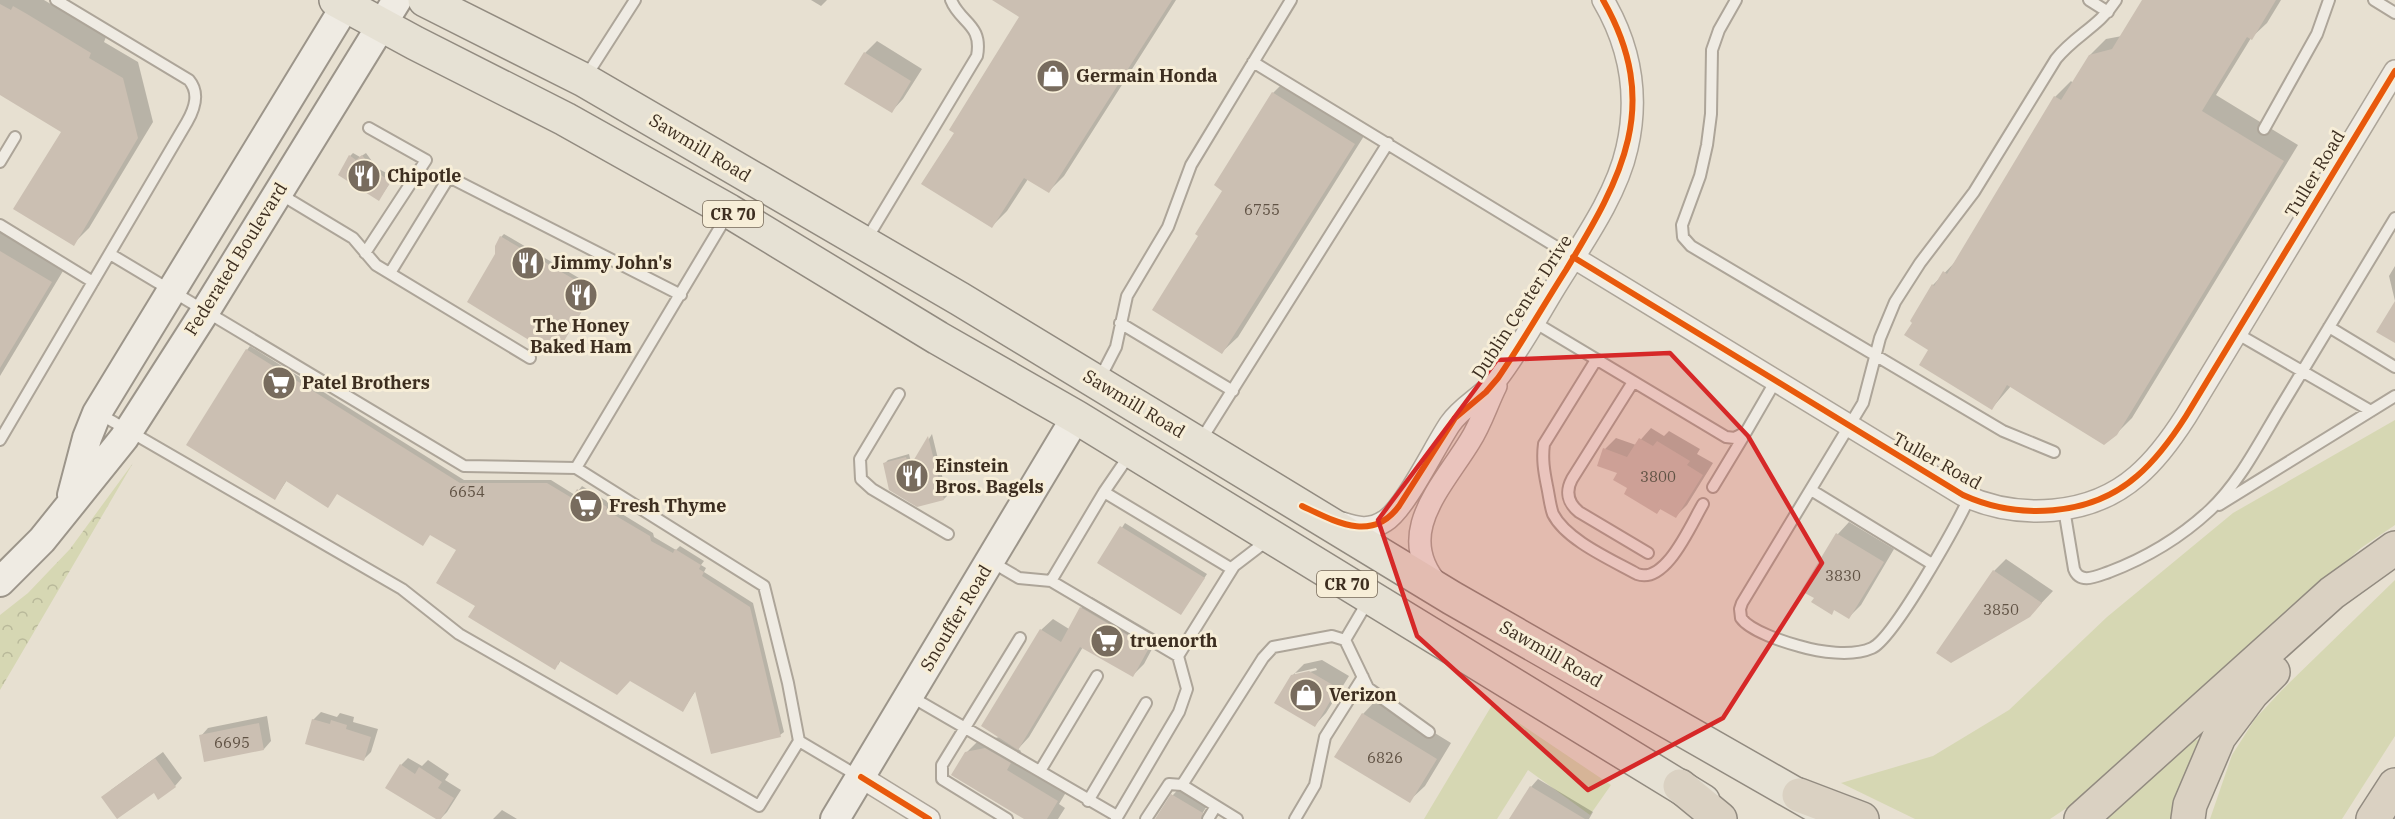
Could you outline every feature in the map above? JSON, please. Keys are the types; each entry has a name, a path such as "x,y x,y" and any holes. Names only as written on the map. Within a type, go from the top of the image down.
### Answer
{"highway":[{"path":"2081,819 2332,594 2395,549"},
{"path":"2188,819 2190,804 2219,737 2252,693 2395,549"},
{"path":"2373,819 2395,785"},
{"path":"1680,786 1719,819"},
{"path":"1799,795 1862,819"}],"main road":[{"name":"Sawmill Road","path":"425,0 584,80 960,299 1452,598 1799,795 1837,819"},
{"name":"CR 70","path":"344,2 390,13 565,118 729,212 938,338 1076,417 1733,819"},
{"name":"Federated Boulevard","path":"65,511 72,496 87,438 98,413 344,2"},
{"name":"Federated Boulevard","path":"0,582 42,540 129,431 390,13"},
{"path":"1076,417 1097,410 1114,414 1246,472"},
{"name":"Snouffer Road","path":"835,819 1076,417"}],"street":[{"name":"Dublin Center Drive","path":"1302,506 1341,523 1361,528 1374,526 1387,520 1400,506 1455,418 1492,386 1505,368 1573,257 1615,183 1625,158 1631,123 1632,81 1627,57 1622,38 1605,0"},
{"name":"Tuller Road","path":"1573,257 1929,476 1969,498 2022,511 2064,509 2090,502 2120,488 2149,466 2177,430 2395,71"},
{"name":"Dublin Center Drive","path":"1452,598 1436,583 1424,565 1419,546 1421,526 1433,501 1476,431 1505,368"},
{"path":"861,777 929,819"}],"lane":[{"path":"0,440 192,114 196,100 195,89 187,78 56,0"},
{"path":"584,80 635,0"},
{"path":"864,244 975,61 979,44 976,33 971,23 956,10 951,0"},
{"path":"1098,382 1114,353 1127,296 1168,227 1191,165 1291,0"},
{"path":"1736,0 1713,46 1709,134 1700,176 1682,225 1683,237 1691,246 2003,431 2054,452"},
{"path":"2089,0 2108,12"},
{"path":"1969,498 1956,526 1887,636 1877,645 1867,649 1832,651 1803,647 1783,641 1746,623 1740,616 1740,607 1850,427 1866,396 1875,356 1887,321 1901,292 1974,192 2056,59 2066,47 2096,25 2116,0"},
{"path":"2264,129 2317,34 2329,0"},
{"path":"2374,0 2395,13"},
{"path":"1253,62 1573,257"},
{"path":"365,253 426,160 369,128"},
{"path":"0,162 15,137"},
{"path":"1199,444 1388,143"},
{"path":"390,273 449,177 681,295"},
{"path":"277,193 353,238 370,260 530,358"},
{"path":"576,468 729,212"},
{"path":"2202,517 2237,477 2395,218"},
{"path":"0,225 93,282"},
{"path":"98,413 402,589 459,634 759,806 799,741 788,683 764,586 576,468 464,466 110,254"},
{"path":"1534,322 1726,437 1741,436 1748,429"},
{"path":"1120,323 1233,391"},
{"path":"2329,327 2395,367"},
{"path":"2236,333 2371,411"},
{"path":"1596,360 1544,444 1542,460 1550,501 1557,519 1573,537 1644,576 1658,573 1665,567 1703,504"},
{"path":"1633,382 1570,482 1568,497 1573,507 1579,512 1648,553"},
{"path":"1713,487 1775,382"},
{"path":"899,394 860,459 861,479 872,489 948,534"},
{"path":"2064,509 2077,575 2085,579 2122,567 2177,537 2202,517 2270,472 2395,396"},
{"path":"1051,580 1104,492 1132,452"},
{"path":"1811,490 1932,564"},
{"path":"1104,492 1232,569"},
{"path":"1550,501 1568,497"},
{"path":"1178,656 1232,569 1271,538"},
{"path":"910,695 1117,818 1179,712 1187,689 1178,656 1051,580 1019,578 990,561"},
{"path":"1345,640 1370,598"},
{"path":"1182,785 1263,658 1273,647 1332,636 1345,640 1368,688 1429,732"},
{"path":"1007,819 942,779 942,765 1020,638"},
{"path":"1040,771 1097,676"},
{"path":"1295,819 1315,785 1325,737 1363,676"},
{"path":"1088,801 1146,703"},
{"path":"799,741 861,777"},
{"path":"1146,819 1169,784 1182,785 1237,819"},
{"path":"1208,819 1216,806"}],"highlighted area":[{"path":"1670,353 1748,436 1822,563 1723,718 1588,790 1417,636 1378,520 1497,360"}],"green space":[{"path":"2395,420 2395,525 2361,548 2094,790 2050,819 1915,819 1841,783 1933,756 2009,710 2107,617 2233,513"},
{"path":"133,463 0,690 0,615 28,593 70,549"},
{"path":"2395,580 2395,736 2342,819 2210,819 2232,755 2255,719"},
{"path":"1492,705 1611,785 1590,815 1528,770 1497,819 1424,819"},
{"path":"2201,739 2174,819 2094,819 2192,741"}],"building":[{"name":"Germain Honda","path":"992,0 1172,0 1049,193 1024,178 992,228 921,184 954,133 949,130 1019,17"},
{"path":"2142,0 2276,0 2252,40 2247,37 2202,111 2284,161 2117,435 2104,445 2007,385 1992,410 1919,365 1928,350 1904,335 1932,284 1934,286 1943,271 1947,274 2054,96 2061,100 2089,55 2112,49"},
{"path":"0,4 11,10 13,6 27,14 91,53 89,58 123,78 138,138 74,246 13,209 61,132 0,95"},
{"path":"864,52 911,81 892,113 844,84"},
{"name":"Germain Honda","path":"1272,92 1355,144 1222,354 1152,310 1198,236 1195,234 1222,191 1214,185"},
{"name":"Chipotle","path":"349,155 356,160 362,155 374,171 391,181 379,201 338,175"},
{"path":"500,236 594,291 555,356 467,302 495,254 495,246"},
{"path":"0,251 52,282 0,368"},
{"path":"2395,301 2395,343 2376,332"},
{"path":"246,349 460,483 547,483 572,498 577,489 607,507 606,510 650,536 651,541 673,553 675,549 701,565 699,569 704,572 702,576 750,607 781,737 711,754 695,691 683,712 630,681 617,695 560,661 555,670 468,617 475,606 436,583 456,550 430,535 423,546 337,494 328,508 286,481 275,500 186,445"},
{"name":"Einstein Bros. Bagels","path":"928,436 944,500 917,507 889,490 883,463 906,457 909,468"},
{"path":"1639,438 1653,446 1657,441 1690,461 1687,465 1703,475 1676,518 1660,509 1657,514 1624,494 1627,488 1613,480 1617,473 1597,466 1603,448 1627,457"},
{"path":"1120,526 1205,578 1181,615 1097,563"},
{"path":"1836,533 1884,562 1849,619 1834,610 1832,615 1811,602 1814,598 1801,591"},
{"path":"1993,570 2042,603 2030,617 1951,663 1936,653"},
{"path":"1080,607 1149,648 1133,677 1080,647 1018,750 981,726 1040,629 1061,642"},
{"name":"Verizon","path":"1309,671 1338,688 1315,727 1274,703 1291,675"},
{"path":"1362,713 1437,759 1410,803 1334,757"},
{"path":"312,719 330,724 331,720 347,725 346,729 371,737 364,761 305,744"},
{"path":"259,723 264,750 204,762 199,735"},
{"path":"985,748 1011,763 1007,770 1058,801 1047,819 1024,819 951,775 965,752"},
{"path":"155,758 176,787 158,800 154,793 117,819 101,797"},
{"path":"400,764 415,774 419,767 442,782 438,788 454,798 441,819 436,819 385,788"},
{"path":"1530,786 1585,819 1509,819"},
{"path":"1171,794 1203,813 1201,819 1155,819"}],"cycle path":[{"path":"1302,506 1353,526 1377,524 1388,517 1399,506 1455,418 1486,392 1498,378 1566,270 1604,203 1628,140 1632,107 1630,73 1621,38 1603,0"},
{"path":"1573,257 1963,495 1984,503 2030,511 2076,507 2118,490 2137,476 2170,440 2395,71"},
{"path":"861,777 929,819"}],"place":[{"name":"Germain Honda","path":"1053,76"},
{"name":"Chipotle","path":"364,176"},
{"name":"Jimmy John's","path":"528,263"},
{"name":"The Honey Baked Ham","path":"581,295"},
{"name":"Patel Brothers","path":"279,383"},
{"name":"Einstein Bros. Bagels","path":"912,476"},
{"name":"Fresh Thyme","path":"586,506"},
{"name":"truenorth","path":"1107,641"},
{"name":"Verizon","path":"1306,695"}]}
